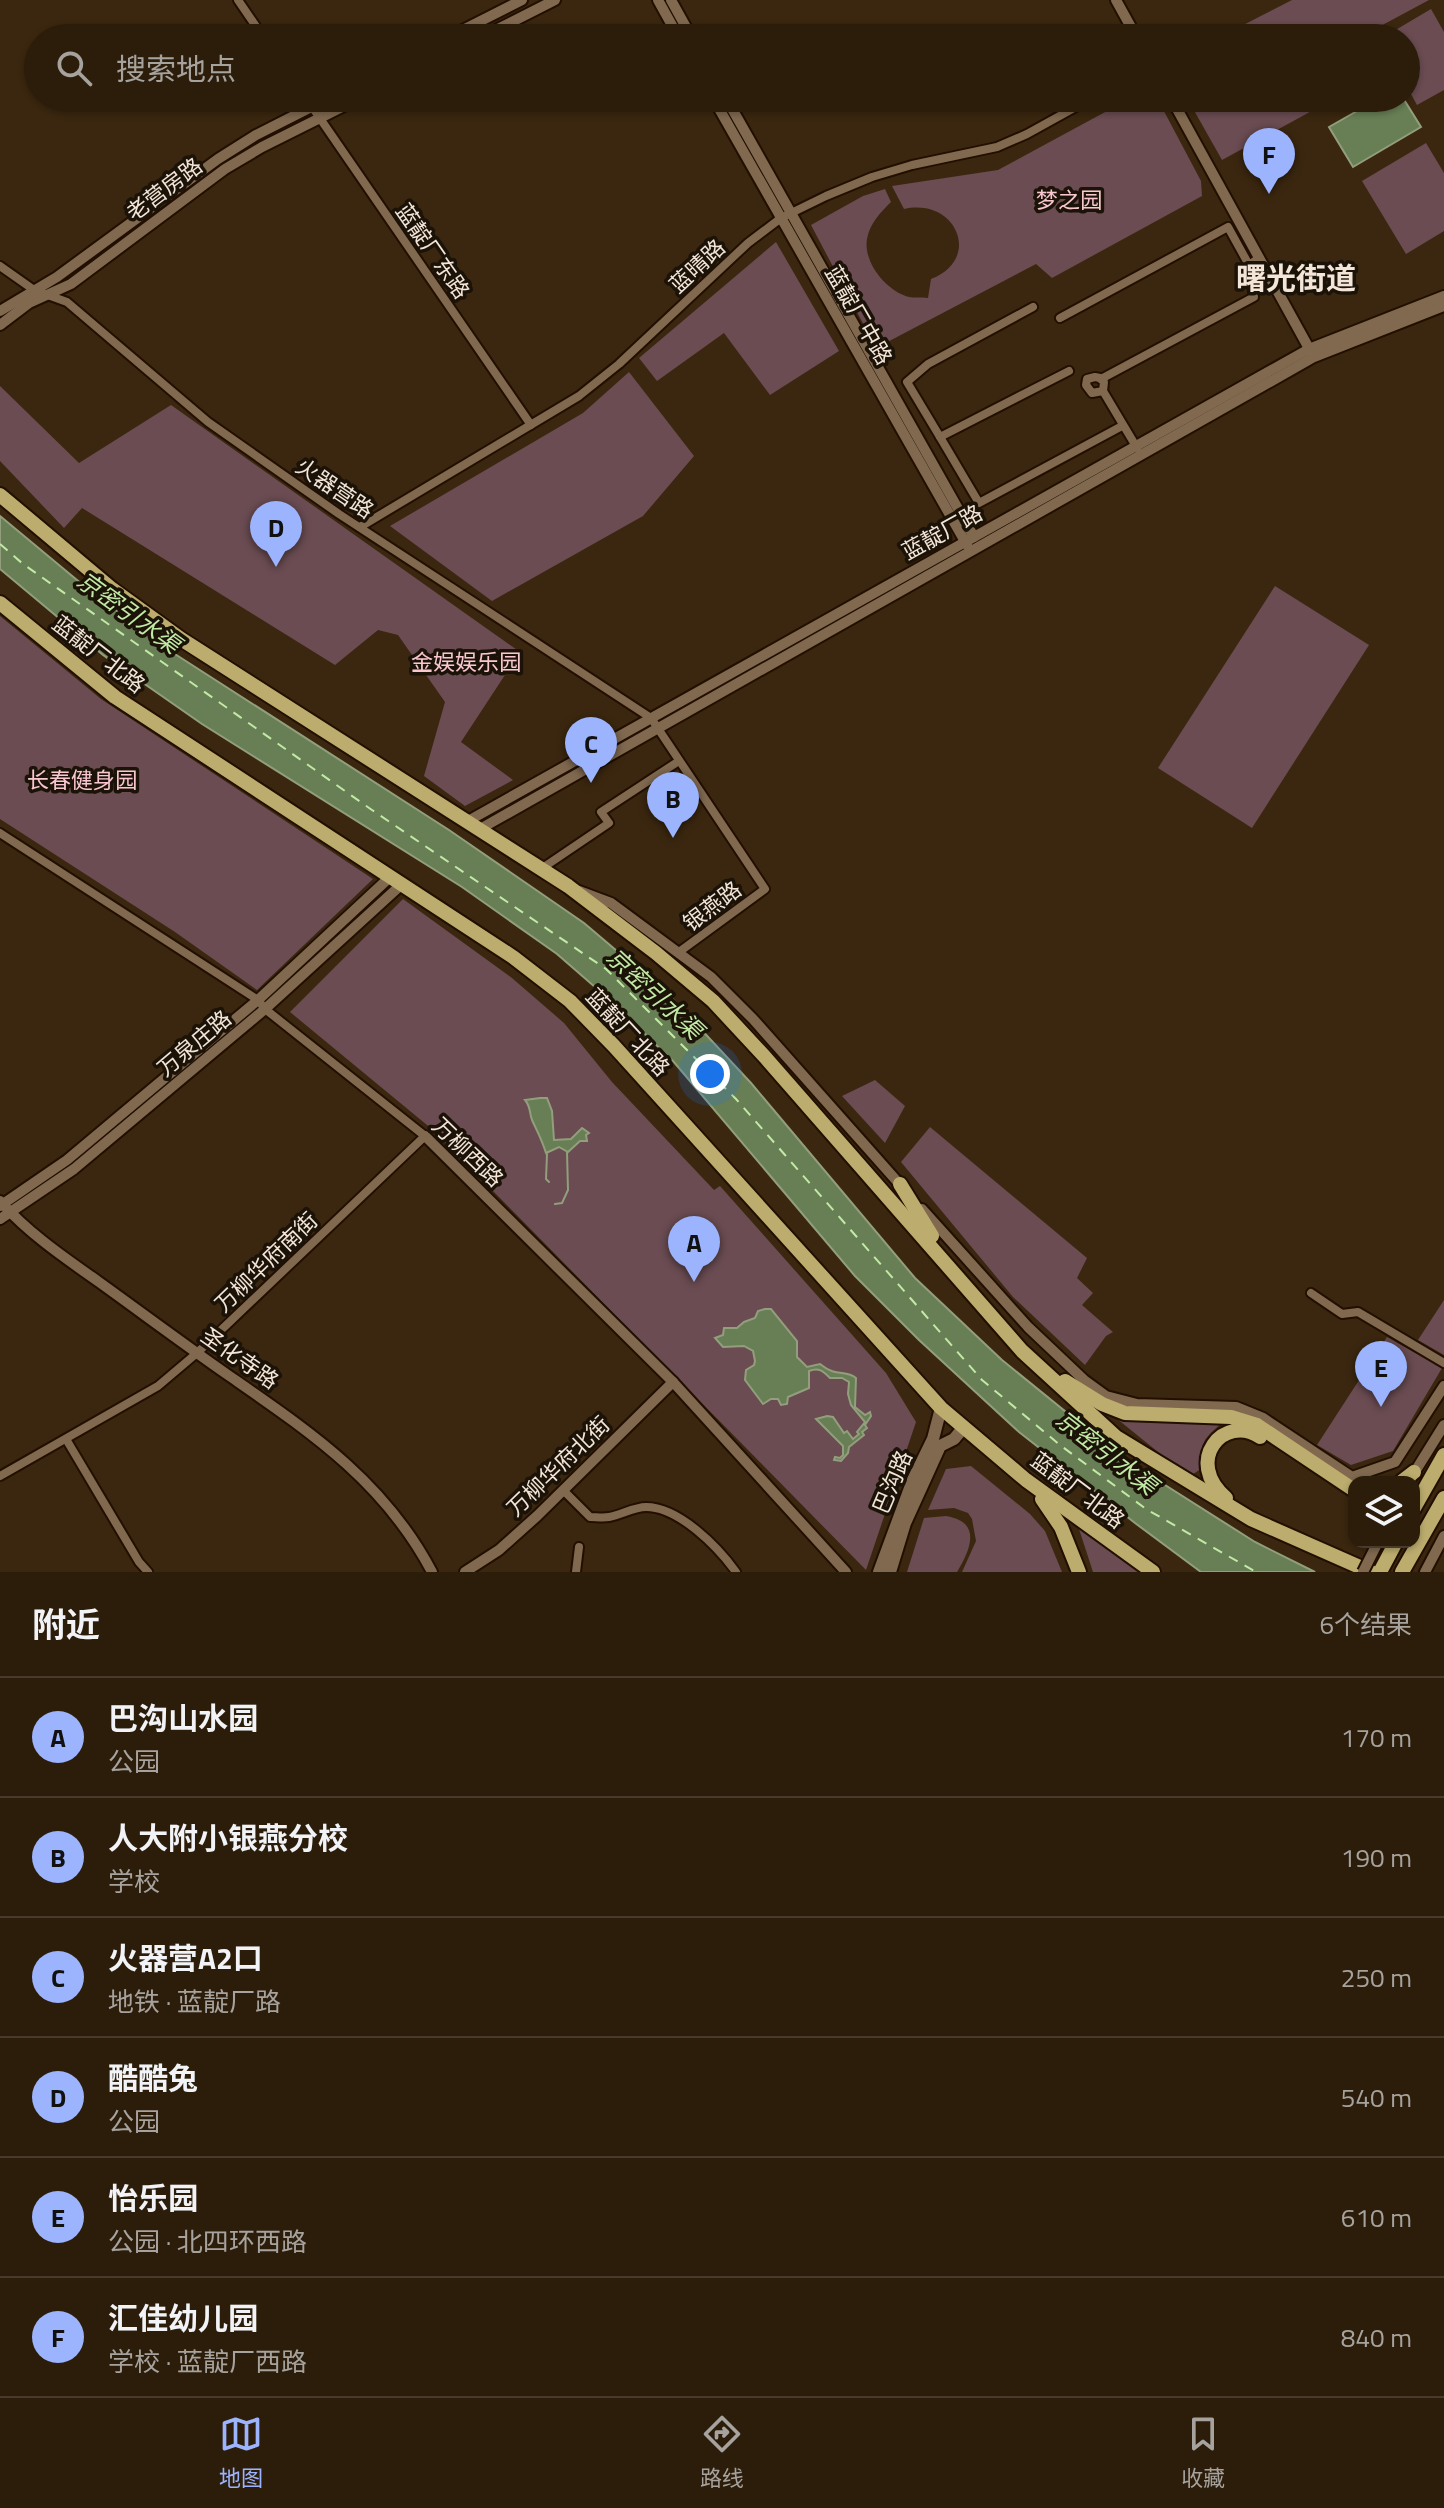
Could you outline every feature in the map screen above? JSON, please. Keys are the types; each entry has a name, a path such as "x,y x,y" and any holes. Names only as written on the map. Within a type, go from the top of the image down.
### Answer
{"highway":[{"path":"0,495 112,589 181,639 568,886 713,1001 1022,1351 1116,1437 1251,1519 1371,1572"},
{"name":"蓝靛厂北路","path":"0,603 115,697 513,957 570,1001 941,1408 1026,1480 1153,1572"},
{"path":"900,1184 953,1271"},
{"path":"1022,1351 1076,1389 1125,1413 1231,1417 1348,1493"},
{"path":"1251,1519 1216,1489 1208,1475 1212,1447 1232,1431 1257,1425 1348,1486"},
{"path":"1420,1497 1444,1455"},
{"path":"1026,1480 1061,1527 1079,1572"},
{"path":"1402,1572 1444,1498"},
{"path":"1380,1572 1393,1548"}],"main road":[{"name":"巴沟路","path":"879,1572 899,1514 933,1439 941,1408"},
{"name":"巴沟路","path":"890,1572 905,1523 940,1446 954,1439 964,1427"}],"street":[{"path":"238,0 254,24"},
{"path":"475,24 522,0"},
{"path":"508,24 555,0"},
{"path":"658,0 671,24"},
{"path":"671,0 684,24"},
{"path":"1116,0 1129,24"},
{"name":"老营房路","path":"0,311 57,277 218,159 293,112"},
{"name":"蓝靛厂东路","path":"316,112 531,425"},
{"name":"老营房路","path":"0,325 29,303 71,284 225,169 332,112"},
{"name":"蓝靛厂中路","path":"722,112 786,216 972,544"},
{"name":"蓝靛厂中路","path":"733,112 786,216"},
{"name":"蓝晴路","path":"360,527 579,396 619,364 748,243 786,216 872,177 997,147 1067,112"},
{"path":"1179,112 1312,353"},
{"path":"1060,318 1228,227 1249,265 1254,297 1101,379"},
{"path":"1249,265 1259,258"},
{"name":"火器营路","path":"0,266 34,290 67,302 208,422 360,527 651,718 765,889"},
{"name":"蓝靛厂路","path":"474,825 651,718 972,544 1312,353 1444,296"},
{"name":"蓝靛厂路","path":"1312,353 1444,306"},
{"path":"1033,307 928,364 907,382 979,503 1122,426"},
{"path":"940,437 1069,371"},
{"path":"1103,391 1092,393 1086,385 1087,379 1095,377 1104,382 1103,391 1139,450"},
{"path":"894,405 913,395"},
{"name":"蓝靛厂路","path":"474,825 658,729 972,544"},
{"path":"541,869 609,823 601,812 679,761"},
{"name":"万柳西路","path":"0,833 262,1005 425,1136 673,1382 846,1572"},
{"name":"万泉庄路","path":"0,1219 3,1206 67,1160 262,1005 396,880"},
{"path":"568,886 611,903 711,977 753,1019 1028,1327 1084,1380 1106,1396 1137,1404 1236,1407 1263,1418 1352,1477 1395,1462 1443,1391"},
{"name":"银燕路","path":"679,952 765,889"},
{"name":"万柳华府南街","path":"0,1476 158,1386 197,1353 425,1136"},
{"name":"圣化寺路","path":"3,1206 57,1252 281,1411 363,1478 391,1507 417,1543 432,1572"},
{"path":"1311,1293 1342,1314 1358,1312 1444,1363"},
{"name":"万柳华府北街","path":"465,1572 499,1550 673,1382"},
{"path":"1413,1476 1444,1425"},
{"path":"66,1439 139,1562 148,1572"},
{"path":"563,1490 590,1517 608,1517 644,1507 671,1514 694,1528 736,1572"},
{"path":"1425,1572 1444,1536"},
{"path":"576,1572 579,1547"},
{"path":"1363,1572 1375,1548"}],"green space":[{"path":"1292,0 1429,0 1384,24 1245,24"},
{"path":"1431,9 1444,32 1444,90 1420,103 1420,24 1406,24"},
{"name":"梦之园","path":"1105,112 1164,112 1201,181 1202,196 1052,278 1036,264 876,348 811,225 863,196 885,189 891,202 879,214 867,239 872,266 900,294 928,298 931,279 947,270 956,258 959,245 956,232 949,221 937,212 922,208 904,209 892,186 998,170"},
{"path":"1195,112 1310,112 1222,160"},
{"path":"1426,143 1444,173 1444,231 1406,254 1362,181"},
{"path":"776,242 839,351 770,395 724,333 657,381 639,358"},
{"path":"629,372 694,456 643,516 492,601 390,526 583,413"},
{"name":"金娱娱乐园","path":"0,386 79,463 171,405 520,652 461,742 513,780 465,806 424,776 445,702 398,635 378,630 335,665 82,508 64,528 0,461"},
{"path":"1275,586 1369,645 1252,828 1158,768"},
{"name":"长春健身园","path":"0,616 101,699 373,879 257,990 175,932 0,819"},
{"path":"403,899 512,978 564,1023 612,1082 714,1190 720,1186 886,1373 916,1422 866,1570 433,1130 290,1012"},
{"path":"875,1080 905,1106 885,1143 842,1096"},
{"path":"930,1127 1087,1258 1077,1278 1093,1293 1082,1305 1113,1332 1106,1336 1085,1365 1013,1297 901,1162"},
{"path":"1444,1300 1444,1355 1418,1340"},
{"path":"1387,1337 1442,1368 1393,1451 1351,1465 1317,1445"},
{"path":"1116,1418 1134,1422 1222,1423 1204,1442 1202,1468 1189,1477"},
{"path":"971,1466 1030,1514 1045,1531 1062,1572 962,1572 976,1541 972,1519 968,1513 954,1508 928,1510 946,1469"},
{"path":"946,1516 958,1519 969,1531 969,1546 957,1572 907,1572 924,1518"},
{"path":"1079,1529 1144,1572 1093,1572"}],"water":[{"path":"1355,112 1412,112 1421,127 1353,167 1329,127"},
{"name":"京密引水渠","path":"0,516 164,647 449,830 584,923 670,996 751,1083 915,1278 1002,1360 1124,1459 1255,1542 1315,1572 1201,1572 1019,1432 855,1276 673,1061 603,994 557,954 462,887 202,724 103,655 0,569"},
{"path":"547,1098 552,1111 554,1140 571,1139 582,1128 589,1133 586,1135 587,1141 580,1141 568,1152 559,1147 546,1153 525,1100"},
{"path":"765,1309 771,1309 797,1341 797,1357 807,1367 820,1364 831,1371 856,1378 855,1407 865,1415 870,1412 871,1416 862,1432 864,1435 849,1447 841,1461 834,1460 843,1455 843,1446 816,1419 833,1417 844,1433 847,1431 853,1439 859,1434 857,1432 865,1422 851,1405 849,1382 842,1378 830,1378 821,1370 812,1370 809,1371 809,1388 788,1397 787,1404 781,1405 778,1399 771,1399 763,1404 745,1380 746,1370 754,1365 753,1351 744,1346 723,1347 715,1338 723,1335 724,1328 737,1328"}],"waterway":[{"path":"555,1204 562,1203 568,1190 567,1152"},
{"path":"547,1154 546,1179 549,1182"}],"ferry route":[{"path":"0,544 23,564 372,810 606,969 736,1099 982,1380 1060,1445 1146,1509 1256,1572"}],"place":[{"name":"汇佳幼儿园","path":"1269,194"},
{"name":"酷酷兔","path":"276,567"},
{"name":"火器营A2口","path":"591,783"},
{"name":"人大附小银燕分校","path":"673,838"},
{"name":"巴沟山水园","path":"694,1282"},
{"name":"怡乐园","path":"1381,1407"}],"district":[{"name":"曙光街道","path":"1296,278"}]}
